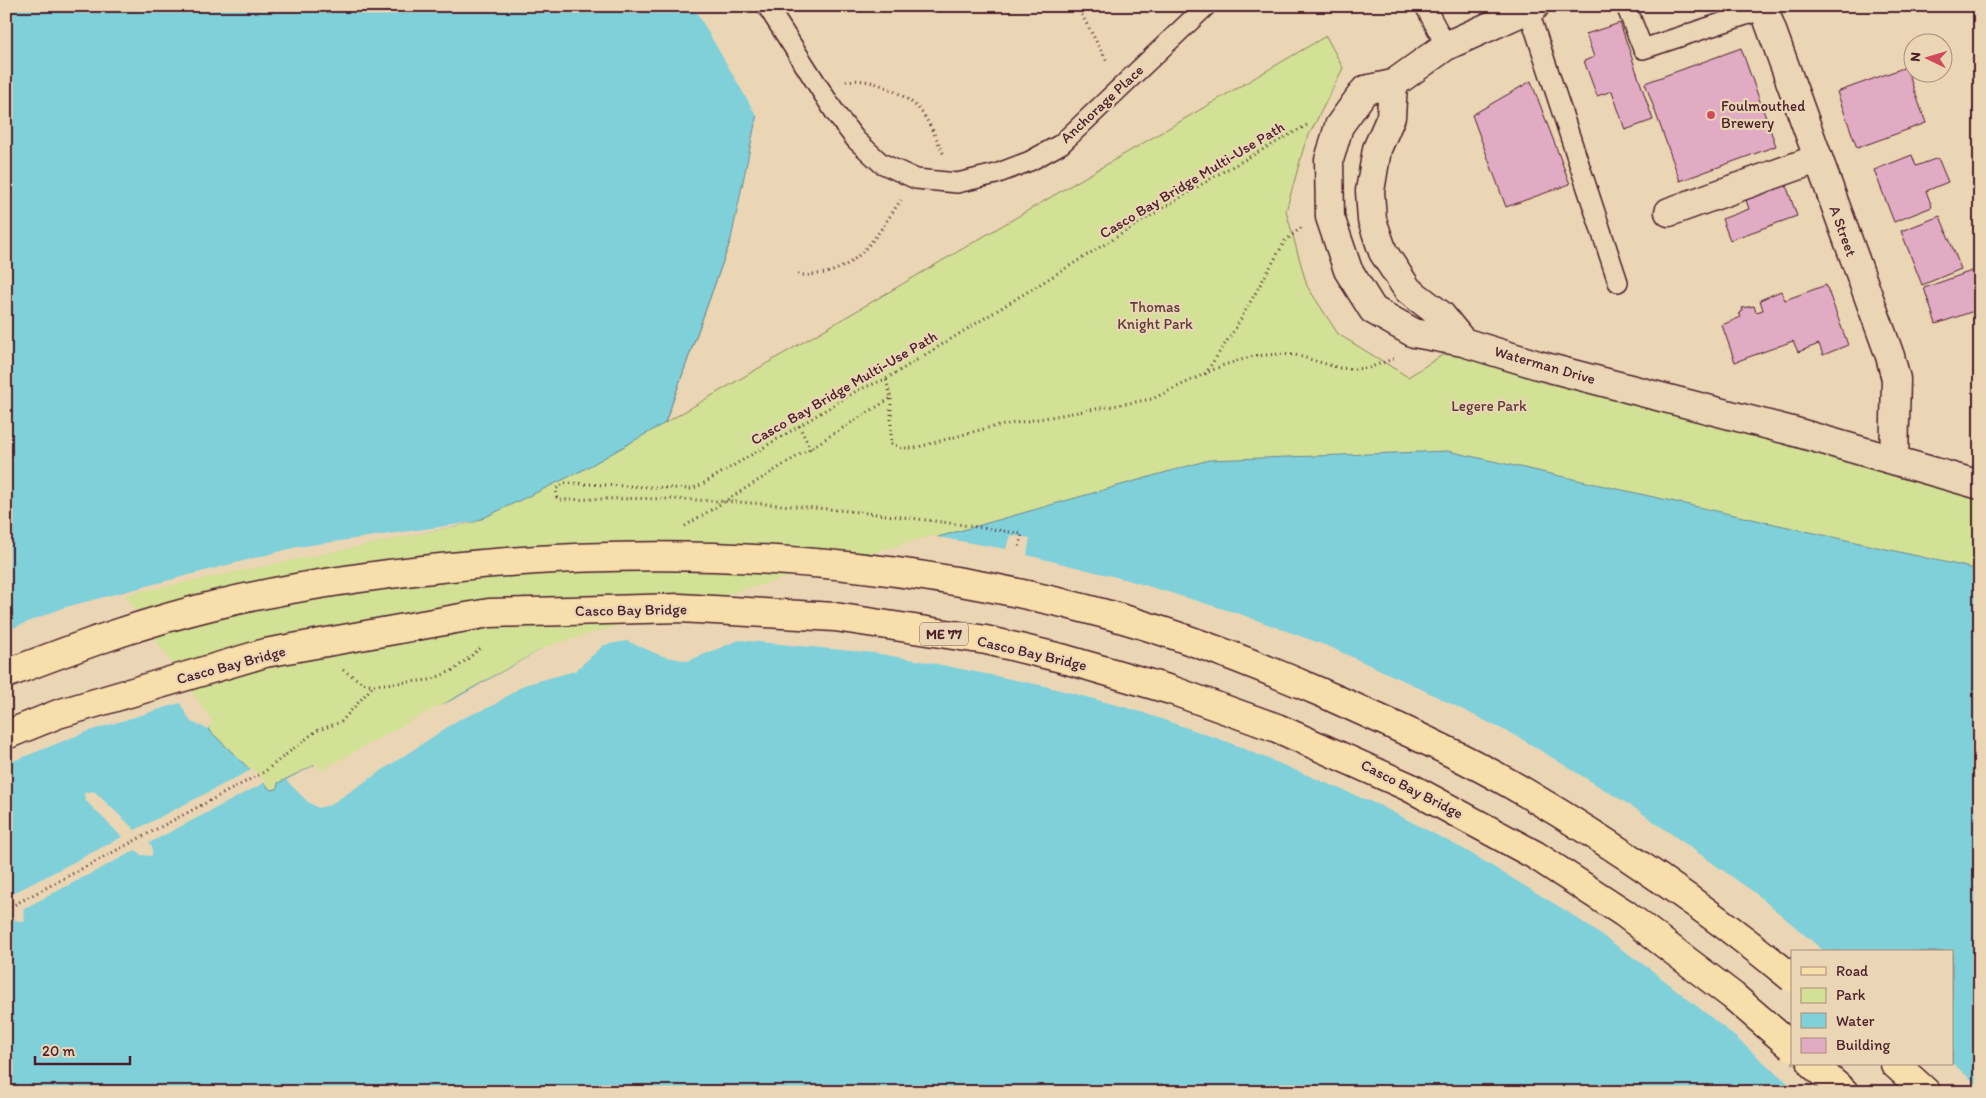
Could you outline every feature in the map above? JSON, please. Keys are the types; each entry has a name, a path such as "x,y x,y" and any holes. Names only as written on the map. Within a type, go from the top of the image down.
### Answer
{"main road":[{"path":"6,674 75,648 214,605 358,577 510,561 663,556 816,562 967,582 1125,620 1257,665 1393,724 1522,791 1642,865 1754,947 1791,977"},
{"name":"Casco Bay Bridge","path":"6,735 58,714 265,653 489,614 680,608 835,617 986,640 1061,658 1171,690 1276,728 1409,786 1527,851 1624,913 1733,996 1791,1046"},
{"path":"1814,1066 1844,1092"},
{"path":"1897,1066 1926,1092"}],"street":[{"path":"1463,342 1440,315 1408,290 1383,252 1372,220 1370,191 1377,149 1391,117 1392,84 1446,46 1532,8"},
{"name":"A Street","path":"1763,8 1890,356 1896,379 1894,460"},
{"name":"Waterman Drive","path":"1392,84 1365,90 1339,126 1329,160 1330,217 1348,270 1373,310 1414,333 1463,342 1538,365 1792,431 1980,485"},
{"path":"1669,212 1817,160"}],"lane":[{"name":"Anchorage Place","path":"767,6 818,87 856,140 881,163 916,179 957,183 996,174 1030,161 1060,144 1206,6"},
{"path":"1425,6 1446,46"},
{"path":"1626,6 1643,49 1763,8"},
{"path":"1532,8 1618,282"}],"path":[{"path":"1077,6 1122,87"},
{"path":"818,87 858,79 894,90 919,108 957,183"},
{"name":"Casco Bay Bridge Multi-Use Path","path":"1019,548 1022,534 954,523 784,506 670,499 560,500 557,497 556,489 564,483 691,489 701,485 858,390 886,379 1217,175 1312,123"},
{"path":"798,274 803,276 824,274 843,268 860,255 916,179"},
{"path":"1205,374 1235,329 1286,241 1299,229 1317,218 1330,217"},
{"path":"891,398 891,444 902,448 915,448 987,428 1152,399 1233,362 1279,354 1295,355 1340,368 1354,369 1368,368 1398,358"},
{"path":"799,426 811,449"},
{"path":"6,909 264,772 316,732 341,722 374,685 363,683 339,668"}],"green space":[{"path":"6,6 731,239 665,423 1326,36 1343,68 1305,143 1286,211 1307,286 1338,334 1408,377 1463,342 1980,485 1980,1092 107,1092"}],"water":[{"path":"6,6 708,6 761,95 731,239 665,423 581,471 475,522 121,593 210,722 208,729 271,790 277,789 278,783 315,765 320,773 541,650 1209,460 1448,451 1980,570 1980,1092 6,1092"}],"pier":[{"path":"693,6 711,6 764,94 759,120"},
{"path":"481,521 125,595 212,721 208,729 191,722 180,703 86,732 6,764 6,631 62,608 297,547"},
{"path":"1010,535 1030,538 1027,555 1128,580 1240,614 1330,647 1411,684 1520,738 1636,809 1755,893 1823,950 1791,950 1791,1066 1954,1065 1980,1087 1980,1092 1798,1092 1727,1030 1650,969 1568,912 1467,851 1381,806 1228,742 1135,710 1045,686 927,662 874,653 739,640 688,661 662,656 627,641 604,645 575,671 524,685 492,706 458,720 330,805 318,808 308,802 286,780 315,765 315,762 321,770 434,708 455,699 547,646 931,536 1006,549"},
{"path":"253,769 266,782 149,843 152,846 152,856 141,855 136,850 23,909 25,922 15,920 10,916 6,918 6,894 8,896 122,837 85,800 84,793 94,791 135,830"}],"building":[{"path":"1620,23 1653,120 1625,130 1612,91 1597,96 1584,61 1594,57 1586,34"},
{"name":"Foulmouthed Brewery","path":"1741,48 1776,146 1680,181 1645,83"},
{"path":"1904,68 1904,82 1911,82 1926,123 1857,148 1837,92"},
{"path":"1531,81 1570,184 1506,207 1472,115"},
{"path":"1912,155 1916,166 1938,158 1948,182 1926,191 1932,207 1894,222 1874,170"},
{"path":"1785,182 1797,216 1730,240 1722,219 1749,209 1745,197"},
{"path":"1940,216 1961,269 1922,285 1901,231"},
{"path":"1980,268 1980,295 1977,295 1980,309 1936,324 1924,288"},
{"path":"1826,285 1848,345 1823,355 1819,344 1798,352 1793,341 1735,362 1722,325 1741,317 1739,313 1743,311 1742,308 1754,306 1756,312 1763,310 1760,300 1781,291 1785,300"}],"place":[{"name":"Foulmouthed Brewery","path":"1711,115"}],"park label":[{"name":"Thomas Knight Park","path":"1155,316"},
{"name":"Legere Park","path":"1489,406"}]}
